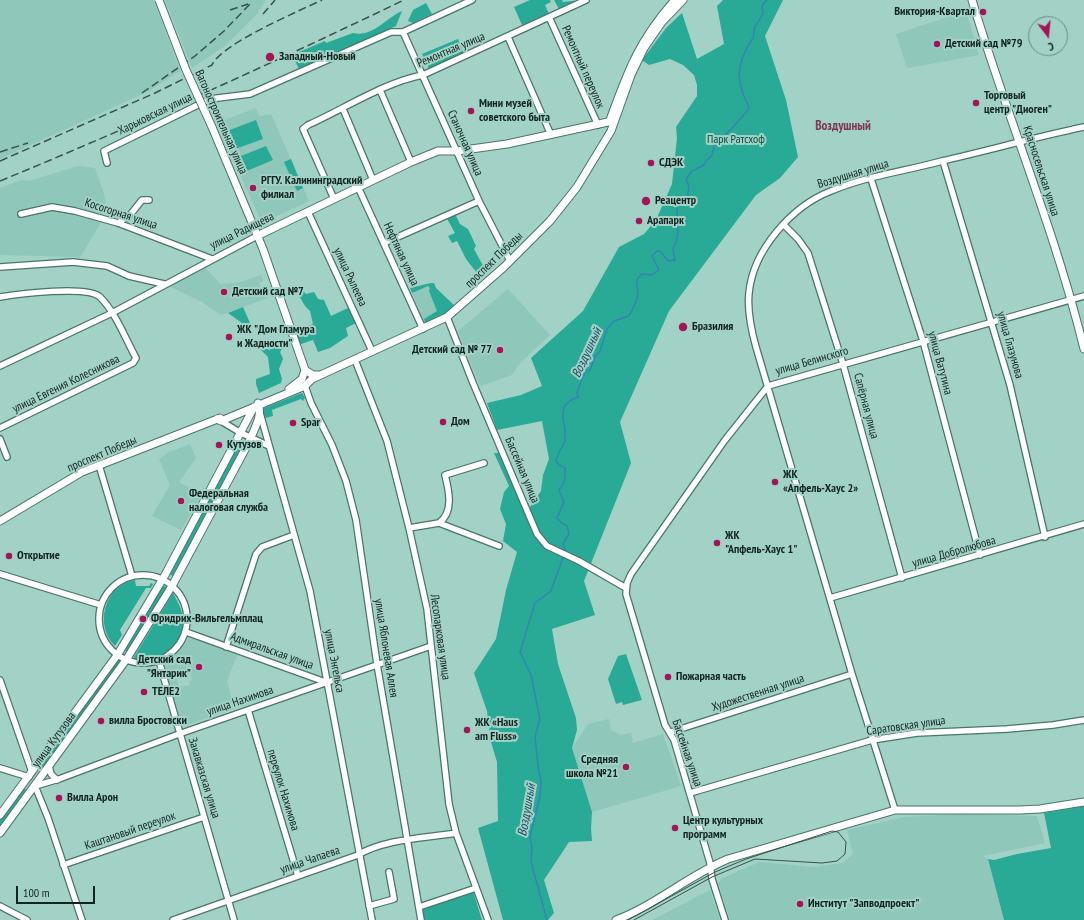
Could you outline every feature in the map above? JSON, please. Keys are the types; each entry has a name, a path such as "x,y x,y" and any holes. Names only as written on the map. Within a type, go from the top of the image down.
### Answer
{"main road":[{"name":"Вагоностроительная улица","path":"159,0 186,70 258,236 305,370"},
{"name":"улица Радищева","path":"258,236 411,162 438,152 507,144 608,122 611,118 627,72 640,46 658,20 675,0"},
{"name":"проспект Победы","path":"0,521 71,478 99,465 257,407 305,386 312,379 322,374 448,317 510,261 563,205 577,187 611,131 631,76 644,48 662,22 683,0"},
{"name":"Красносельская улица","path":"972,0 986,47 1020,142 1084,349"},
{"path":"598,125 602,128 606,140"},
{"name":"проспект Победы","path":"257,407 296,385 304,376 305,370"},
{"path":"305,370 313,375 322,374"},
{"name":"улица Кутузова","path":"0,815 118,654 162,580 241,433 257,407"},
{"name":"улица Кутузова","path":"0,833 126,660 172,586 251,437 259,418 257,407"},
{"path":"616,920 642,907 711,867 735,857 895,810 1020,810 1084,802"}],"street":[{"name":"Харьковская улица","path":"108,163 104,151 210,99 250,94 391,32 403,32 472,0"},
{"name":"Ремонтная улица","path":"334,199 303,129 308,125 380,90 408,78 423,75 586,0"},
{"name":"Ремонтный переулок","path":"549,17 598,125"},
{"name":"Станочная улица","path":"403,32 480,201 510,261"},
{"path":"508,37 551,135"},
{"path":"380,90 411,162"},
{"path":"343,109 373,180"},
{"name":"Воздушная улица","path":"895,810 852,674 751,327 748,308 752,276 763,250 793,214 811,200 831,190 1084,126"},
{"name":"улица Глазунова","path":"943,161 1010,385 1044,537"},
{"name":"улица Ватутина","path":"871,179 923,341 980,555"},
{"name":"Нефтяная улица","path":"358,187 423,329"},
{"path":"118,223 130,215 142,200 149,200"},
{"path":"384,243 480,201"},
{"name":"Косогорная улица","path":"21,214 52,206 118,223 212,259"},
{"name":"улица Рылеева","path":"308,212 372,351"},
{"name":"Сапёрная улица","path":"784,225 798,239 808,253 843,364 902,578"},
{"name":"улица Радищева","path":"0,366 112,313 164,284 258,236"},
{"path":"0,267 73,262 107,266 129,276 164,284"},
{"path":"0,297 35,292 88,292 99,296 112,313"},
{"name":"улица Белинского","path":"626,591 629,578 637,565 725,440 768,386 1084,296"},
{"name":"улица Евгения Колесникова","path":"0,428 133,363 136,358 112,313"},
{"name":"Бассейная улица","path":"448,317 473,383 537,534 547,546 580,561 626,591 665,725 670,732 690,793 711,867 712,879 725,920"},
{"name":"Лесопарковая улица","path":"355,360 387,441 409,528 426,609 449,804 456,833 488,920"},
{"name":"улица Яблоневая Аллея","path":"305,386 311,403 332,445 346,481 359,539 377,664 406,840 421,920"},
{"name":"улица Энгельса","path":"257,407 310,591 328,683 358,855 372,920"},
{"path":"219,420 241,433 269,446"},
{"path":"0,439 7,457"},
{"path":"409,528 439,523 444,519 451,497 445,475 484,463"},
{"path":"99,465 132,576"},
{"path":"439,523 499,546"},
{"name":"улица Добролюбова","path":"830,598 1044,537 1084,524"},
{"path":"226,647 256,554 262,547 294,535"},
{"path":"0,574 101,605"},
{"path":"132,576 152,576 162,580 172,586 182,599 186,612 186,632 173,652 159,661 140,663 126,660 105,641 99,618 101,605 107,594 118,583 132,576"},
{"name":"Адмиральская улица","path":"186,632 328,683"},
{"name":"улица Нахимова","path":"35,786 57,780 179,734 431,646"},
{"name":"Закавказская улица","path":"159,661 234,920"},
{"name":"Художественная улица","path":"670,732 852,674"},
{"path":"0,680 30,775"},
{"name":"переулок Нахимова","path":"248,710 298,876"},
{"name":"Саратовская улица","path":"690,793 872,740 917,733 1007,729 1053,725 1084,720"},
{"path":"49,766 51,774 57,780"},
{"path":"0,768 30,775"},
{"path":"35,786 48,818 82,920"},
{"name":"Каштановый переулок","path":"64,865 204,817"},
{"name":"улица Чапаева","path":"173,920 358,855 368,849 406,840 456,833"},
{"path":"369,906 394,899 389,872"},
{"path":"419,907 476,888"},
{"path":"0,906 27,920"}],"shaded area":[{"path":"0,0 154,0 180,71 149,91 0,159"},
{"path":"165,0 266,0 257,14 225,46 192,68"},
{"name":"Детский сад №79","path":"966,11 979,55 907,68 896,34"},
{"path":"256,108 259,116 271,114 309,201 262,223 217,123"},
{"path":"78,166 95,168 106,200 99,226 80,257 0,255 0,188 21,180 29,181"},
{"name":"Детский сад №7","path":"204,266 220,284 238,283 261,275 263,281 259,283 262,290 265,289 268,298 221,315 202,302 167,285"},
{"path":"428,286 451,302 426,326 412,293"},
{"name":"Детский сад № 77","path":"508,289 550,335 519,364 512,375 480,386 458,331"},
{"path":"190,444 196,458 179,482 201,495 181,530 152,516 170,485 159,459 169,452"},
{"path":"190,637 237,655 227,681 234,708 184,726 181,724 164,663 174,657","holes":["190,671 192,680 189,681 190,685 179,687 176,675"]},
{"name":"Средняя школа №21","path":"609,719 611,730 620,735 631,733 633,743 663,734 681,786 592,812 572,748 588,724"},
{"path":"964,814 1037,816 1045,843 983,856 988,859 1004,920 730,920 718,884 721,879 759,862 814,867 843,863 853,854 847,830 904,817"},
{"path":"710,890 720,920 652,920"}],"green space":[{"path":"530,0 550,0 551,2 545,5 549,14 522,25 514,7"},
{"path":"554,0 562,0 563,2 582,0 559,9"},
{"name":"Парк Ратсхоф","path":"723,0 783,0 765,36 786,100 798,157 780,178 756,195 669,311 620,422 631,463 584,581 595,615 552,629 558,664 576,718 577,730 572,748 592,812 592,841 569,842 544,880 554,913 548,920 503,920 478,828 498,821 497,762 491,742 487,711 474,673 496,639 506,590 517,552 503,541 506,524 500,509 504,492 509,486 494,453 500,453 526,516 528,510 541,491 543,475 549,459 542,421 497,430 487,403 521,395 542,386 531,358 583,311 619,247 644,234 656,220 672,184 677,138 676,127 697,96 697,85 694,75 683,65 670,59 649,65 642,60 666,28 682,13 697,59 724,44 717,6"},
{"path":"426,3 432,14 413,23 408,21 413,10"},
{"path":"402,11 396,26 299,69 292,55 325,41 326,43 353,33 366,33"},
{"path":"458,39 464,54 429,69 422,54"},
{"path":"256,120 263,139 235,149 227,131"},
{"path":"266,146 273,160 242,173 236,158"},
{"path":"291,159 303,188 297,191 284,162"},
{"path":"455,214 460,224 468,229 476,246 474,249 487,273 480,277 466,259 457,241 452,243 448,236 455,233 446,217"},
{"path":"434,283 436,288 456,307 445,316 426,326 424,319 437,311 429,291 430,288 428,286 412,293 410,288"},
{"path":"303,291 306,294 314,292 318,299 324,300 331,316 350,307 356,323 346,328 348,336 330,348 318,352 313,340 298,345 292,332 313,324 310,311 305,306 298,294"},
{"path":"243,307 250,323 246,326 228,313"},
{"path":"259,342 269,350 285,344 280,352 283,359 279,369 282,379 281,383 259,393 256,379 270,374 268,357 261,350"},
{"path":"302,393 305,398 303,401 301,399 272,410 273,416 265,418 262,409"},
{"path":"240,441 244,443 173,576 169,574"},
{"path":"135,580 136,586 149,586 151,583 153,584 151,588 146,588 120,630 122,635 115,646 109,638 105,628 104,618 106,607 116,590 124,583"},
{"path":"163,585 167,588 127,652 123,649"},
{"path":"173,593 182,614 183,623 181,635 177,642 172,648 158,656 150,659 135,659 134,657"},
{"path":"626,654 642,700 623,705 622,702 616,704 608,679 618,656"},
{"path":"118,658 121,661 42,769 38,766"},
{"path":"23,787 26,790 0,826 0,819"},
{"path":"1084,806 1084,920 1004,920 988,859 994,860 1051,848 1044,813"},
{"path":"473,891 482,920 423,920 420,909"}],"waterway":[{"name":"Воздушный","path":"566,552 563,544 569,534 567,526 557,518 564,502 559,490 565,480 565,468 559,465 556,461 565,440 563,410 570,401 578,397 577,392 584,374 590,370 595,357 600,351 607,329 614,321 629,316 637,298 637,280 639,277 642,274 652,275 659,270 652,256 657,251 661,252 668,261 675,260 673,248 678,233 677,206 687,200 689,186 686,179 692,171 704,165 712,155 716,140 726,134 749,107 741,89 739,72 743,56 753,37 754,29 763,13 762,6 767,0"},
{"name":"Воздушный","path":"547,920 531,862 532,846 530,837 540,796 541,782 535,736 540,719 531,675 520,652 535,603 551,591 564,555"}],"tram line":[{"path":"628,920 715,872 746,859 832,831 838,832 846,842 845,854 837,861 822,863 755,859 712,877 634,920"}],"railway":[{"path":"263,14 275,0"},
{"path":"0,161 155,93 212,65 218,57 245,38 322,0"},
{"path":"0,181 203,94 404,0"},
{"path":"142,93 195,56 224,31 251,3"},
{"path":"230,10 248,4"},
{"path":"0,152 28,143"}],"place":[{"name":"Виктория-Квартал","path":"983,12"},
{"name":"Детский сад №79","path":"937,44"},
{"name":"Западный-Новый","path":"270,57"},
{"name":"Торговый центр \"Диоген\"","path":"976,103"},
{"name":"Мини музей советского быта","path":"471,111"},
{"name":"СДЭК","path":"651,163"},
{"name":"РГГУ. Калининградский филиал","path":"253,188"},
{"name":"Реацентр","path":"646,201"},
{"name":"Арапарк","path":"639,221"},
{"name":"Детский сад №7","path":"224,292"},
{"name":"Бразилия","path":"683,327"},
{"name":"ЖК \"Дом Гламура и Жадности\"","path":"229,337"},
{"name":"Детский сад № 77","path":"500,350"},
{"name":"Дом","path":"443,422"},
{"name":"Spar","path":"293,423"},
{"name":"Кутузов","path":"219,445"},
{"name":"ЖК «Апфель-Хаус 2»","path":"775,482"},
{"name":"Федеральная налоговая служба","path":"181,501"},
{"name":"ЖК \"Апфель-Хаус 1\"","path":"717,543"},
{"name":"Открытие","path":"9,556"},
{"name":"Фридрих-Вильгельмплац","path":"143,619"},
{"name":"Детский сад \"Янтарик\"","path":"199,667"},
{"name":"Пожарная часть","path":"668,677"},
{"name":"ТЕЛЕ2","path":"144,692"},
{"name":"вилла Бростовски","path":"101,721"},
{"name":"ЖК «Haus am Fluss»","path":"467,730"},
{"name":"Средняя школа №21","path":"626,767"},
{"name":"Вилла Арон","path":"59,798"},
{"name":"Центр культурных программ","path":"675,828"},
{"name":"Институт \"Запводпроект\"","path":"800,904"}],"district":[{"name":"Воздушный","path":"843,126"}]}
